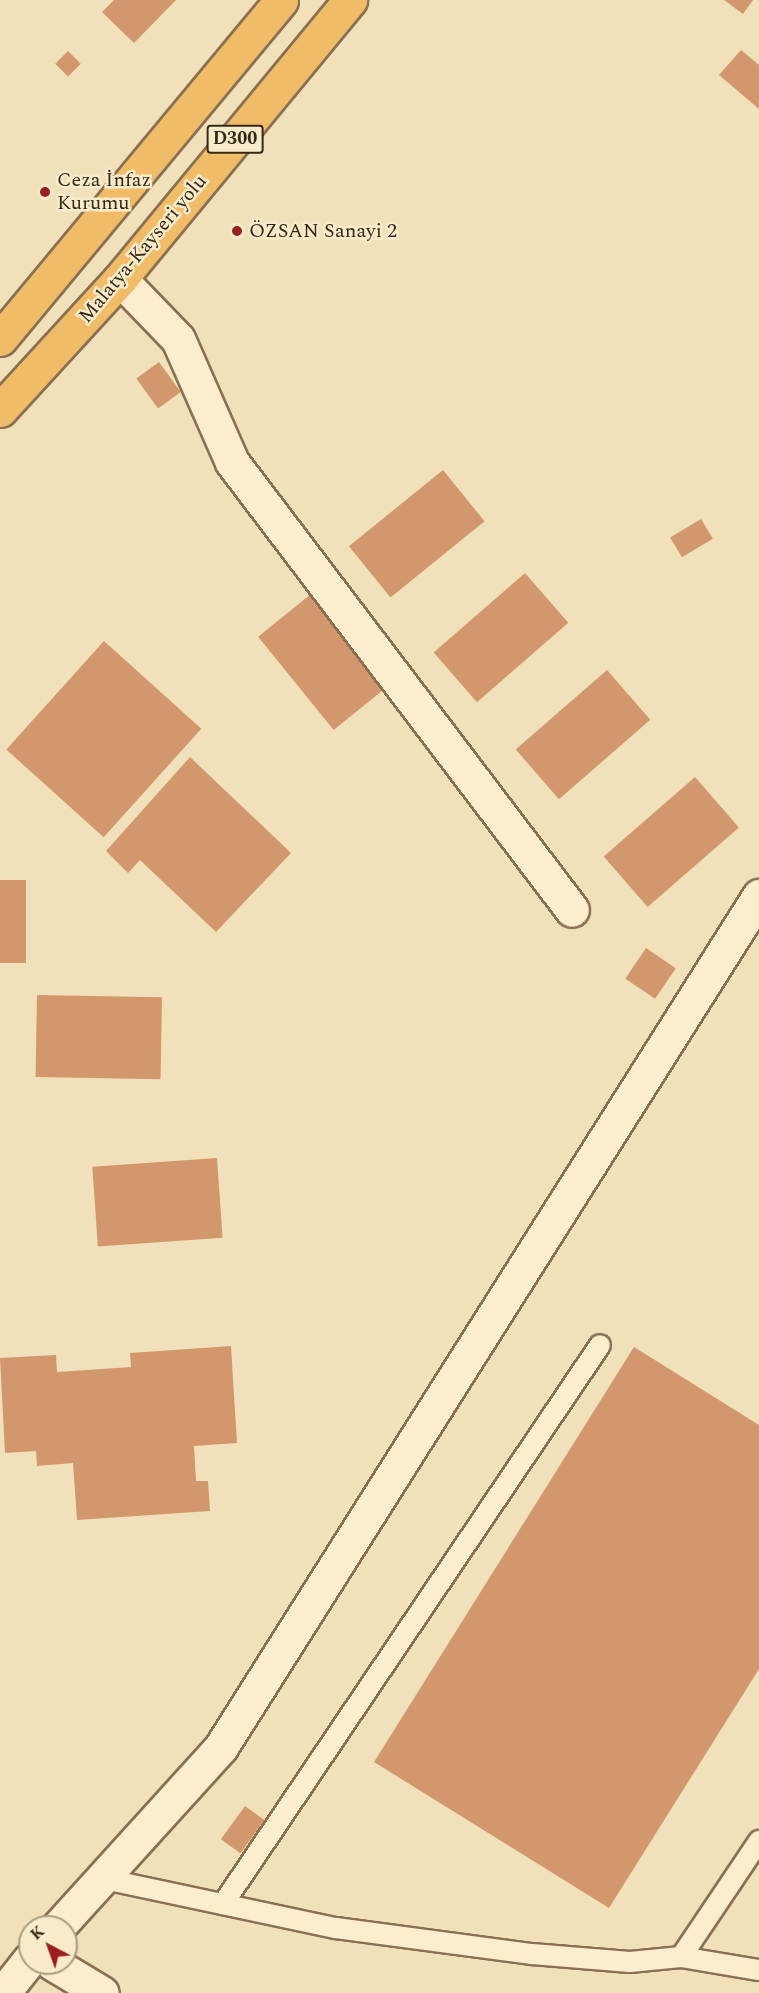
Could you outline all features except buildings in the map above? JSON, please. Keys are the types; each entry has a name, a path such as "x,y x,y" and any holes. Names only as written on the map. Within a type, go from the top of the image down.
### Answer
{"highway":[{"name":"D300","path":"0,339 281,0"},
{"name":"Malatya-Kayseri yolu","path":"0,410 120,279 350,0"},
{"path":"0,436 120,279"}],"street":[{"path":"120,279 178,339 232,462 572,910"},
{"path":"68,1915 221,1747 759,896"},
{"path":"3,1993 18,1974"},
{"path":"72,1975 102,1993"}],"lane":[{"path":"223,1904 600,1345"},
{"path":"681,1958 759,1841"},
{"path":"100,1878 336,1928 532,1954 630,1962 681,1958 759,1971"}],"place":[{"name":"Ceza İnfaz Kurumu","path":"45,192"},
{"name":"ÖZSAN Sanayi 2","path":"237,231"}]}
